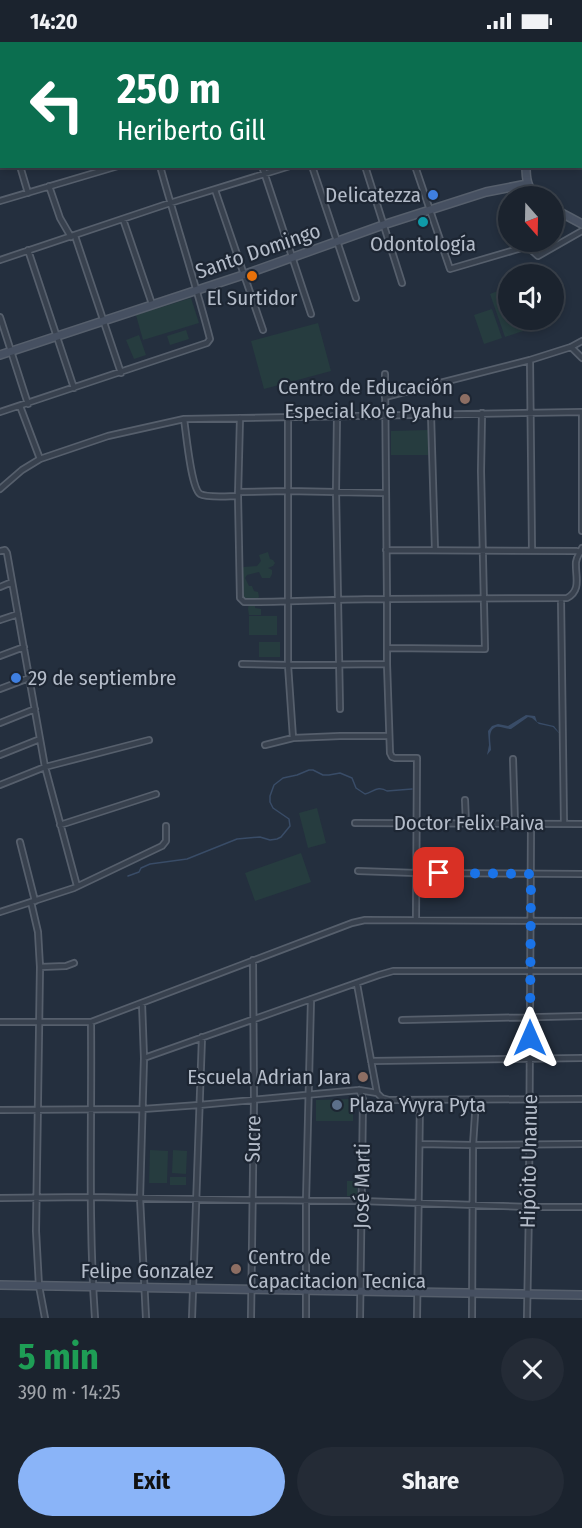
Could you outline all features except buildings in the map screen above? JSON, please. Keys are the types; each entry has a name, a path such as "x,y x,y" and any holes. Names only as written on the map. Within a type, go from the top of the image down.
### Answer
{"street":[{"path":"21,168 28,192"},
{"path":"0,201 111,168"},
{"path":"0,412 209,342 198,289 161,168"},
{"path":"262,168 311,314"},
{"path":"0,260 284,168"},
{"path":"313,168 356,298"},
{"path":"366,168 402,283"},
{"path":"416,168 449,267 452,269 525,247 538,256 582,231"},
{"path":"526,168 527,184"},
{"name":"Santo Domingo","path":"0,355 243,275 383,225 486,192 527,184"},
{"path":"49,186 60,218 73,236 121,373"},
{"path":"215,190 263,330"},
{"path":"564,214 582,224"},
{"path":"123,219 152,304"},
{"path":"28,250 74,388"},
{"path":"0,317 28,404"},
{"path":"385,397 530,360 582,341"},
{"path":"570,347 582,358"},
{"path":"530,360 532,551"},
{"path":"385,374 389,736 392,757 417,758 416,920"},
{"path":"20,406 40,459"},
{"path":"1,488 22,470 40,459 108,436 184,419 582,412 582,531"},
{"path":"387,648 485,649 482,413"},
{"path":"431,415 435,550"},
{"path":"337,416 337,599 340,709"},
{"path":"288,417 288,665 293,738"},
{"path":"240,418 238,494 240,598 244,602 337,599 561,599 573,595 576,591 576,559 582,551"},
{"path":"184,419 190,462 197,490 206,496 287,491 385,493"},
{"path":"0,479 1,488"},
{"path":"386,550 582,551"},
{"path":"0,551 6,551 45,767 77,885"},
{"path":"0,586 12,582"},
{"path":"561,599 564,824"},
{"path":"0,620 18,614"},
{"path":"0,656 24,647"},
{"path":"242,664 387,664"},
{"path":"0,689 29,678"},
{"path":"0,723 35,710"},
{"path":"265,745 293,738 389,736"},
{"path":"0,755 40,739"},
{"path":"0,785 45,767 149,740"},
{"path":"513,759 515,824"},
{"path":"60,825 156,794"},
{"path":"465,800 466,823"},
{"name":"Doctor Felix Paiva","path":"355,823 582,824"},
{"name":"Hipóito Unanue","path":"527,1318 530,1207 531,824"},
{"path":"0,904 1,911 74,888 163,845 166,841 166,826"},
{"path":"20,842 38,932 40,967 36,1232 39,1286 45,1318"},
{"path":"358,871 582,874"},
{"path":"0,1022 91,1022 365,920 582,921"},
{"name":"Sucre","path":"251,1318 253,960"},
{"path":"40,967 66,966 74,963"},
{"path":"144,1058 393,971 582,971"},
{"path":"357,984 377,1093 382,1098 389,1100 582,1099"},
{"path":"306,1318 306,1201 311,999"},
{"path":"142,1003 144,1058 140,1198 146,1318"},
{"path":"402,1020 582,1016"},
{"path":"91,1022 90,1197 95,1318"},
{"path":"192,1318 202,1037"},
{"path":"371,1061 582,1058"},
{"path":"0,1110 143,1109 199,1106 359,1090 377,1093"},
{"name":"José Marti","path":"359,1090 363,1098 360,1318"},
{"path":"417,1318 420,1100"},
{"path":"472,1318 473,1145 476,1100"},
{"path":"420,1144 582,1144"},
{"path":"0,1198 362,1201 582,1207"},
{"name":"Felipe Gonzalez","path":"0,1285 582,1295"}],"green space":[{"path":"498,291 498,317 490,294"},
{"path":"191,298 199,323 143,340 136,315"},
{"path":"492,309 502,338 484,344 474,315"},
{"path":"318,323 331,371 264,389 251,341"},
{"path":"186,330 189,339 170,345 167,336"},
{"path":"503,330 526,330 505,337"},
{"path":"139,335 146,355 134,359 126,340"},
{"path":"428,430 428,455 391,455 391,431"},
{"path":"268,552 270,559 275,563 268,568 272,570 270,578 262,578 259,572 247,575 245,578 249,586 258,592 259,597 255,602 255,608 261,609 261,615 249,615 249,603 242,597 242,584 236,580 238,578 237,569 257,566 261,561 259,555"},
{"path":"249,616 277,616 277,635 249,635"},
{"path":"259,642 280,642 280,657 259,657"},
{"path":"317,808 326,843 308,848 299,813"},
{"path":"301,853 311,882 255,901 245,873"},
{"path":"353,1099 353,1121 316,1121 316,1100"},
{"path":"150,1150 168,1151 167,1183 149,1183"},
{"path":"173,1150 187,1151 186,1174 172,1173"},
{"path":"170,1177 186,1177 186,1185 170,1185"},
{"path":"347,1181 357,1181 357,1196 347,1196"}],"water":[{"path":"526,715 535,716 537,722 554,726 560,734 553,727 539,724 528,717 511,729 498,727 493,729 490,737 491,750 487,755 488,731 492,726 498,724 508,726"}],"waterway":[{"path":"128,876 150,864 187,859 237,839 260,837 270,840 281,837 290,826 289,819 273,808 270,802 274,785 283,778 309,770 323,775 340,773 352,778 356,788 365,794 378,789 387,791 412,789"}],"place":[{"name":"Delicatezza","path":"433,195"},
{"name":"Odontología","path":"423,222"},
{"name":"El Surtidor","path":"252,276"},
{"name":"Centro de Educación Especial Ko'e Pyahu","path":"465,399"},
{"name":"29 de septiembre","path":"16,678"},
{"name":"Escuela Adrian Jara","path":"363,1077"},
{"name":"Plaza Yvyra Pyta","path":"337,1105"},
{"name":"Centro de Capacitacion Tecnica","path":"236,1269"}],"route":[{"path":"439,873 531,874 530,1038"}]}
